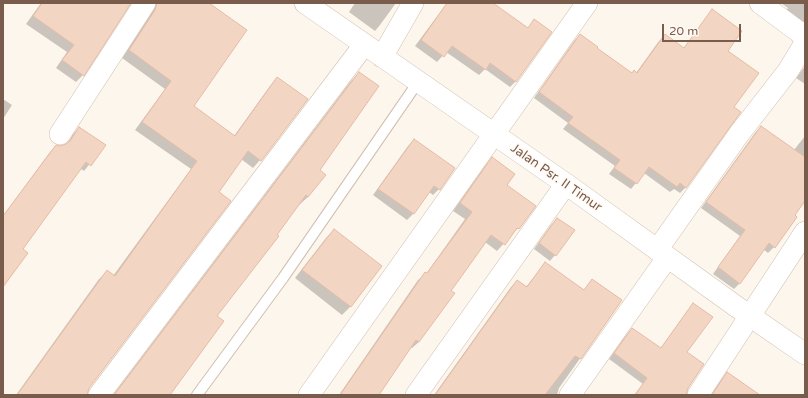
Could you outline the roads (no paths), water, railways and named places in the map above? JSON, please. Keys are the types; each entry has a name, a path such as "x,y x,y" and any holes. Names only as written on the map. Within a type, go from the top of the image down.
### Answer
{"street":[{"path":"60,134 145,3"},
{"name":"Jalan Psr. II Timur","path":"305,3 566,184 662,254 805,354"},
{"path":"382,57 409,13 413,3"},
{"path":"309,395 587,3"},
{"path":"760,3 800,32 805,39"},
{"path":"570,395 739,134 788,71 805,43"},
{"path":"99,395 364,45"},
{"path":"416,395 566,184"},
{"path":"698,395 805,232"}],"lane":[{"path":"198,395 284,278 418,82"}]}
